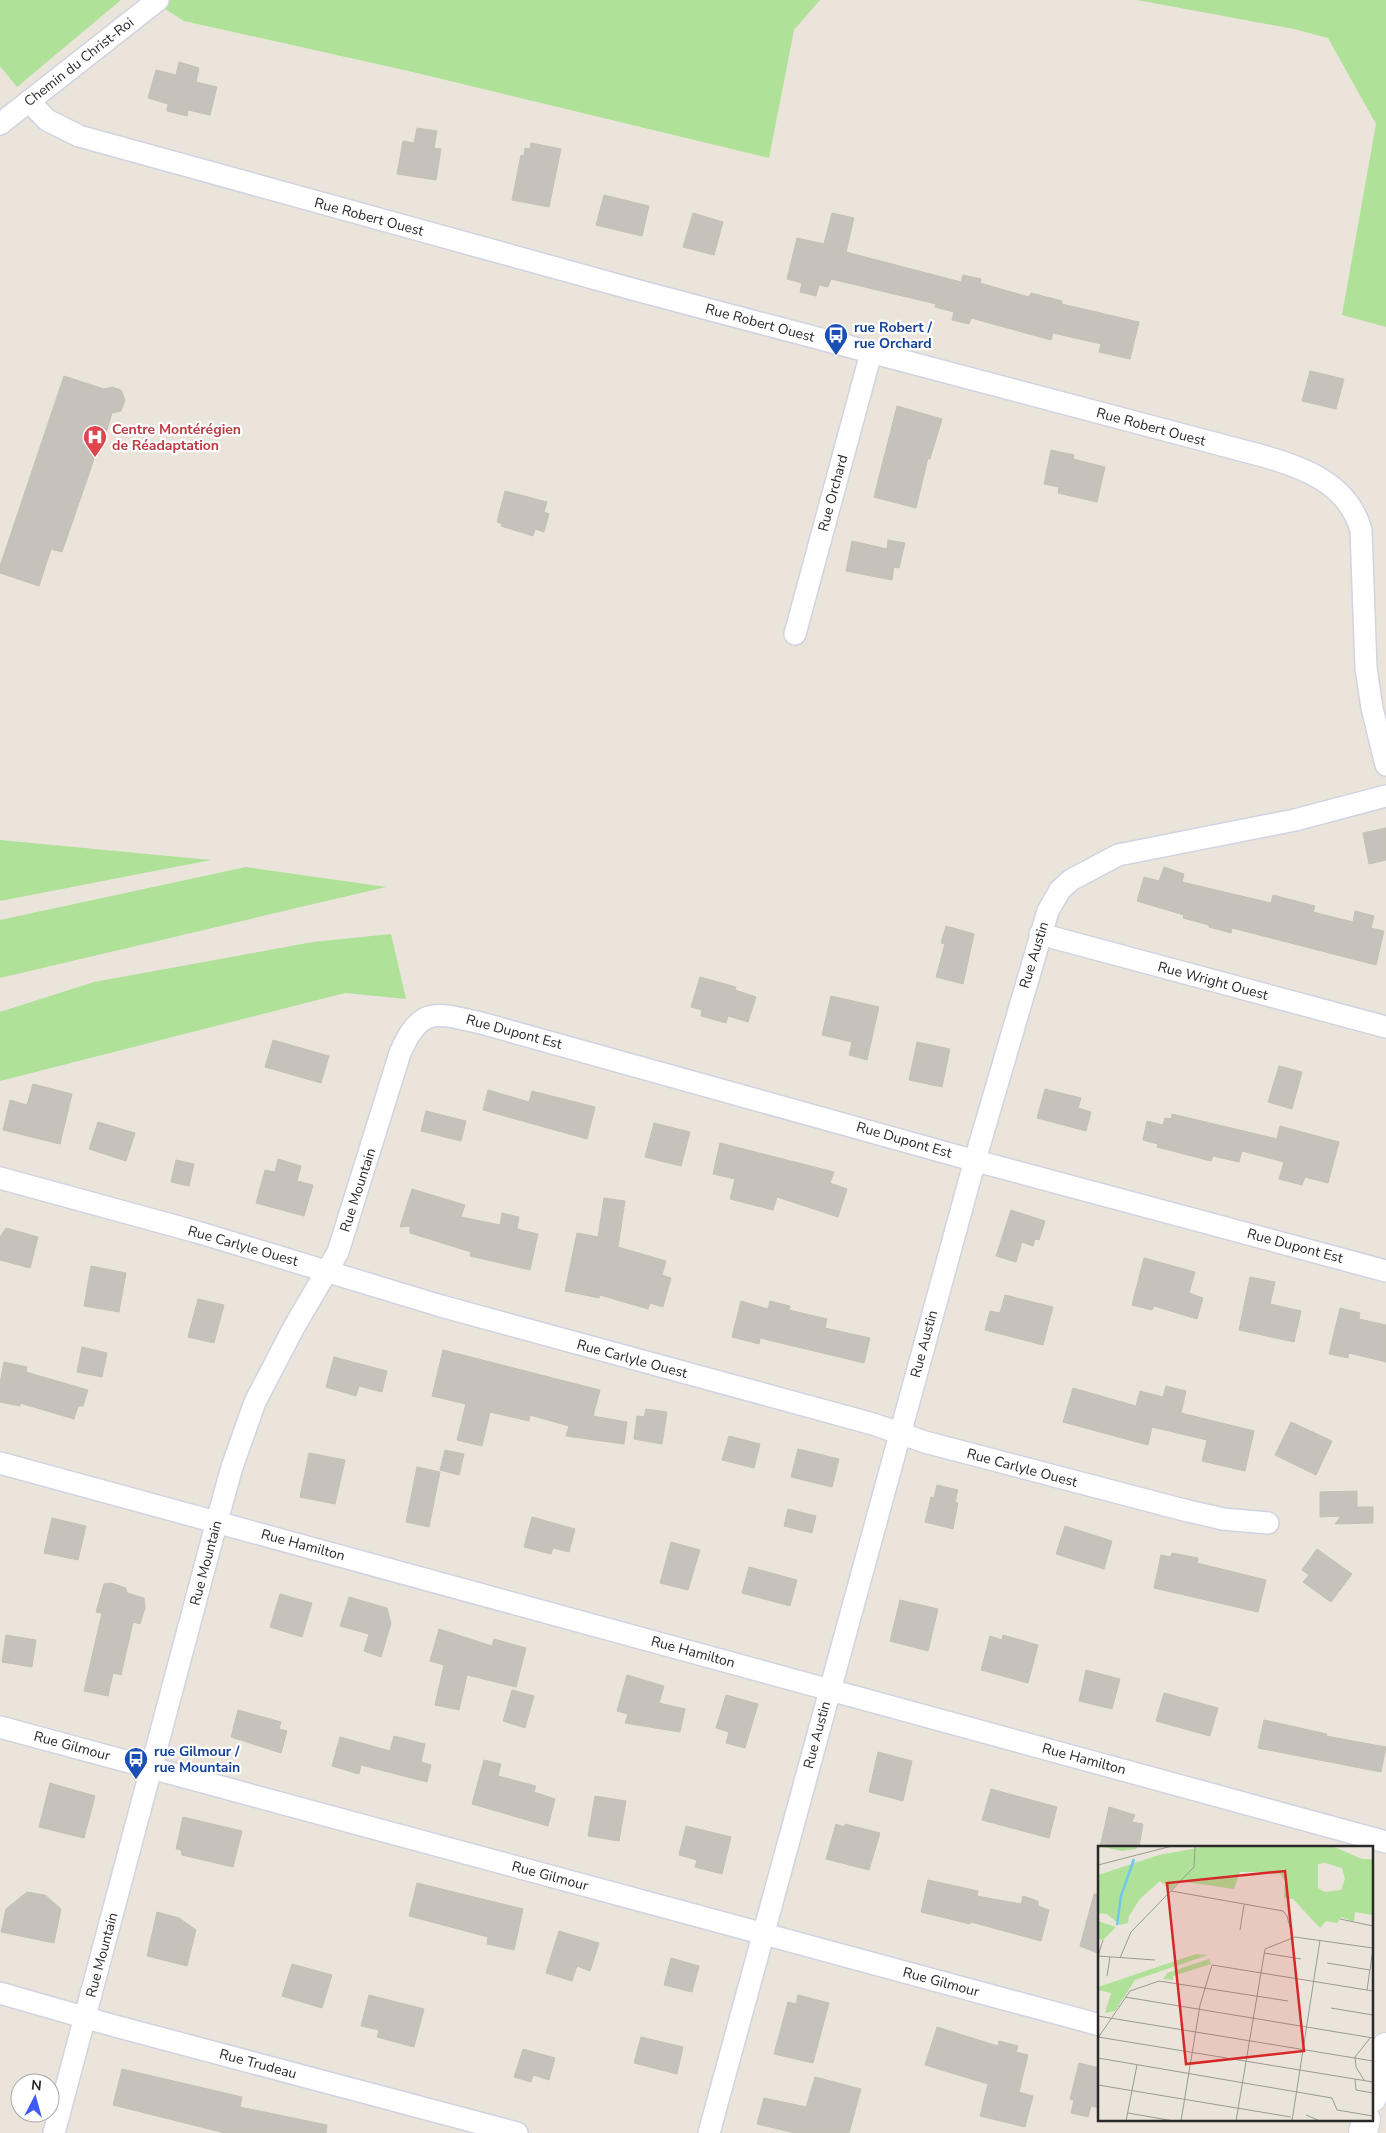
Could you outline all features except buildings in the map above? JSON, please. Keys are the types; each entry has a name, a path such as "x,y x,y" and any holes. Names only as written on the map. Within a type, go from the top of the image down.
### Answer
{"street":[{"name":"Chemin du Christ-Roi","path":"0,124 158,0"},
{"name":"Rue Robert Ouest","path":"30,101 40,114 56,126 79,136 406,227 1297,467 1326,482 1349,503 1357,516 1361,530 1366,668 1372,708 1386,765"},
{"name":"Rue Orchard","path":"794,634 871,353"},
{"name":"Rue Austin","path":"709,2133 975,1160 1048,911 1060,890 1081,874 1107,860 1132,852 1318,815 1386,796"},
{"name":"Rue Wright Ouest","path":"1040,934 1386,1027"},
{"name":"Rue Dupont Est","path":"422,1018 431,1015 443,1015 481,1023 975,1160 1386,1271"},
{"name":"Rue Mountain","path":"54,2133 232,1467 255,1402 294,1327 327,1272 341,1242 400,1053 407,1036 422,1018"},
{"name":"Rue Carlyle Ouest","path":"0,1178 197,1232 441,1306 900,1433 944,1447 1184,1510 1223,1519 1268,1523"},
{"name":"Rue Hamilton","path":"0,1463 1386,1842"},
{"name":"Rue Gilmour","path":"0,1727 1098,2024"},
{"name":"Rue Trudeau","path":"0,1993 518,2133"},
{"path":"1374,2091 1386,2047"},
{"path":"1363,2133 1366,2120"}],"green space":[{"path":"0,0 121,0 17,87 0,66"},
{"path":"151,0 820,0 794,30 769,158 413,72 184,21"},
{"path":"1137,0 1386,0 1386,327 1342,315 1376,124 1328,38 1294,29"},
{"path":"0,840 211,860 0,901"},
{"path":"246,867 386,887 0,978 0,920"},
{"path":"391,934 406,999 345,993 0,1081 0,1012 94,982 313,942"}],"place":[{"name":"rue Robert / rue Orchard","path":"836,356"},
{"name":"Centre Montérégien de Réadaptation","path":"95,458"},
{"name":"rue Gilmour / rue Mountain","path":"136,1780"}]}
